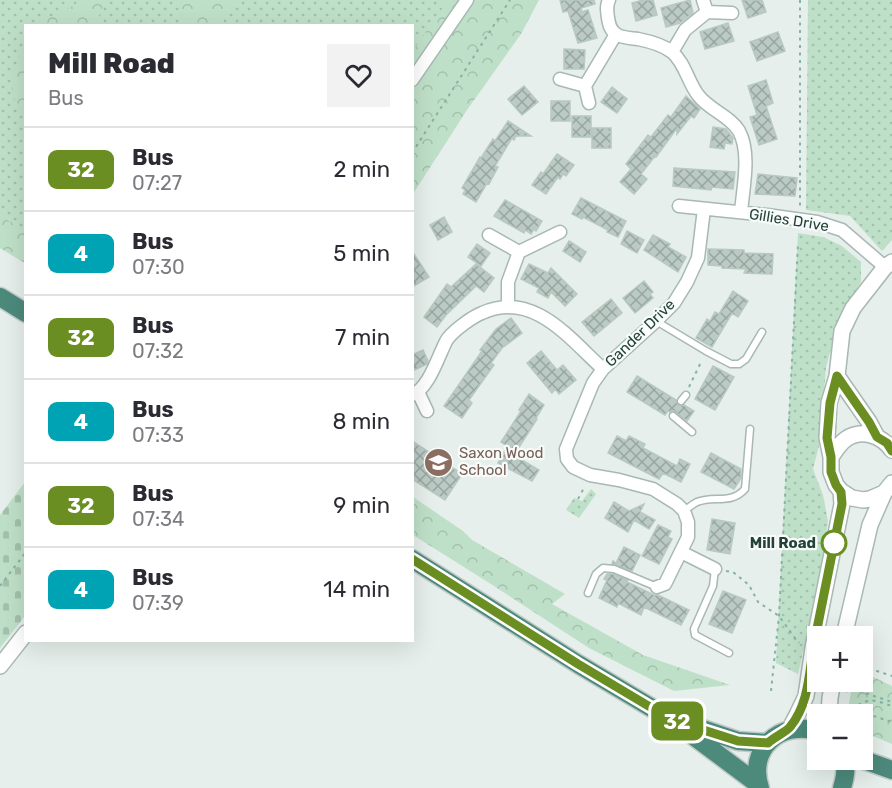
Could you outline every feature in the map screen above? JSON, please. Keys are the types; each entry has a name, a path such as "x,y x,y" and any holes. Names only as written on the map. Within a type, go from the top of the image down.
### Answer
{"highway":[{"path":"0,297 24,312"},
{"path":"414,560 578,664 672,720 759,787"},
{"path":"672,720 738,741 768,743"},
{"path":"759,787 758,763 761,752 768,743 777,735 789,730 807,729"},
{"path":"873,763 892,770"},
{"path":"842,788 844,770"}],"street":[{"path":"414,77 467,0"},
{"path":"609,0 606,6 609,26 616,34 660,46 672,52 698,96 733,123 739,132 744,144 745,159 741,212"},
{"path":"703,0 707,12"},
{"path":"672,52 685,30 707,12 732,13"},
{"path":"589,103 585,86 616,34"},
{"path":"560,79 585,86"},
{"name":"Gillies Drive","path":"679,206 817,222 842,230 889,265"},
{"name":"Gander Drive","path":"684,511 653,489 590,475 573,467 567,459 566,449 593,383 603,369 674,303 687,282 698,258 704,209"},
{"path":"508,306 508,282 519,252 560,232"},
{"path":"489,235 519,252"},
{"path":"889,265 853,308 842,331 837,376 828,415 827,438 831,472 841,492 852,498 863,500 870,499 890,486"},
{"path":"427,411 415,394 427,380 448,338 475,316 491,309 508,306 537,313 554,324 603,369"},
{"path":"837,376 877,437"},
{"path":"831,457 845,439 862,434 877,437 887,443 892,450"},
{"path":"846,626 870,525 890,486"},
{"path":"789,730 806,696 813,648 842,504 841,492"},
{"path":"657,587 665,584 688,537 688,522 684,511"},
{"path":"681,552 715,569"},
{"path":"0,666 24,636"}],"lane":[{"path":"656,321 731,364 740,364 746,359 762,332"},
{"path":"673,416 692,432"},
{"path":"684,511 696,502 739,496 745,489 750,429"},
{"path":"588,593 596,574 603,568 614,569 657,587"},
{"path":"715,569 713,585 694,629 695,635 729,653"}],"path":[{"path":"414,150 510,0"},
{"path":"800,0 800,209"},
{"path":"771,691 779,616 798,244"},
{"path":"683,398 706,351"},
{"path":"0,586 24,555"},
{"path":"715,569 733,572 749,585 758,602 779,616 801,644"},
{"path":"873,670 892,676"},
{"path":"841,696 850,688 892,702"},
{"path":"861,704 869,700 892,706"},
{"path":"873,716 892,722"}],"green space":[{"path":"0,0 456,0 414,61 414,24 24,24 24,262 0,248"},
{"path":"82,0 103,0 103,6 95,24 38,24 41,19 67,9"},
{"path":"182,0 235,0 219,24 182,24"},
{"path":"444,0 539,0 521,34 467,110 414,192 414,49 442,9"},
{"path":"808,0 892,0 892,240 882,251 850,216 806,210"},
{"path":"24,48 24,113 12,91 14,71"},
{"path":"0,216 24,229 24,262 0,248"},
{"path":"798,233 823,237 842,246 861,262 861,282 837,328 826,367 820,442 813,469 823,495 828,521 814,626 807,626 807,648 803,651 798,674 776,663"},
{"path":"24,483 24,617 0,648 0,515"},
{"path":"591,489 596,494 579,518 566,510 574,498 582,501"},
{"path":"414,498 463,531 472,540 565,594 552,604 643,655 730,685 674,691 589,648 414,536"},
{"path":"873,677 892,686 892,744 873,736 873,704 849,704 851,692 873,692"}],"building":[{"path":"560,0 594,0 595,4 581,8 582,12 588,10 597,38 578,43 568,11 563,12"},
{"path":"653,0 657,15 636,21 632,3"},
{"path":"690,0 693,13 680,23 666,27 661,8"},
{"path":"742,0 762,0 766,12 748,18"},
{"path":"728,23 734,41 705,49 700,32"},
{"path":"778,32 785,51 757,61 750,42"},
{"path":"564,49 585,50 584,69 564,69"},
{"path":"766,80 773,103 766,106 777,139 759,145 750,117 757,115 748,86"},
{"path":"524,86 538,102 522,115 508,99"},
{"path":"612,87 627,99 617,113 601,102"},
{"path":"686,96 700,109 694,118 691,116 677,134 677,128 641,174 647,179 634,194 620,182 631,169 626,164 648,135 651,137 668,115 671,117"},
{"path":"551,101 570,101 570,121 551,121"},
{"path":"572,116 591,116 591,137 572,137"},
{"path":"508,121 531,136 516,136 514,140 512,138 495,166 498,167 489,184 487,183 476,202 463,194 465,190 462,188 480,157 493,139 495,141"},
{"path":"713,127 726,129 733,138 732,144 725,143 724,149 710,147"},
{"path":"592,128 611,128 611,148 592,148"},
{"path":"557,154 574,165 566,176 563,174 560,179 558,177 546,194 532,185"},
{"path":"674,168 735,172 733,189 712,187 711,190 673,186"},
{"path":"758,174 797,178 795,196 755,194"},
{"path":"581,198 626,221 618,237 583,217 582,219 572,214"},
{"path":"505,200 542,221 536,231 534,229 531,234 525,230 524,233 494,216"},
{"path":"444,217 452,232 438,240 430,225"},
{"path":"627,231 644,240 637,253 621,244"},
{"path":"653,235 670,244 668,247 686,257 678,272 644,250"},
{"path":"569,241 586,252 580,262 563,251"},
{"path":"477,244 490,253 481,266 468,257"},
{"path":"708,249 773,254 772,274 744,273 746,269 708,265"},
{"path":"414,254 429,277 414,286"},
{"path":"476,264 494,278 484,292 476,286 437,327 424,317 447,284 451,287"},
{"path":"529,264 548,273 551,268 577,294 565,306 551,292 548,298 537,292 539,288 521,279"},
{"path":"644,281 653,292 650,294 653,298 635,313 623,298"},
{"path":"733,291 748,301 738,317 732,313 712,347 696,338 707,319 710,321 715,312 719,314"},
{"path":"611,299 622,313 594,336 582,322"},
{"path":"511,318 522,333 502,348 491,363 494,365 469,400 472,403 462,418 444,406 482,351 480,350 496,329"},
{"path":"423,350 427,364 414,370 414,354"},
{"path":"541,351 557,370 563,365 576,380 559,394 555,389 552,393 527,363"},
{"path":"713,366 734,377 715,410 695,399"},
{"path":"637,376 676,400 678,405 684,405 694,411 687,421 674,411 668,411 665,415 627,392"},
{"path":"529,394 544,405 516,452 501,442"},
{"path":"617,436 626,441 629,436 645,444 643,448 677,466 680,459 690,464 681,482 663,473 659,479 608,453"},
{"name":"Saxon Wood School","path":"414,442 462,474 445,500 414,480"},
{"path":"505,450 539,470 532,481 498,463"},
{"path":"711,453 741,469 741,478 734,489 701,472"},
{"path":"614,502 629,511 644,504 640,512 655,520 649,529 634,520 628,532 605,518"},
{"path":"712,519 735,523 730,554 707,550"},
{"path":"658,525 671,531 668,537 672,539 659,564 642,556"},
{"path":"624,547 640,555 632,571 612,564 613,561 616,563"},
{"path":"607,574 628,580 627,582 689,610 681,625 644,607 641,615 618,603 617,607 599,598 607,580 604,579"},
{"path":"723,591 746,600 732,633 709,624"}],"bus line":[{"name":"32","path":"414,560 578,664 672,720 738,741 768,743 772,738 789,730 806,696 813,648 842,504 841,492 831,472 827,438 830,403 837,376 877,437 887,443 892,451"}],"place":[{"name":"Saxon Wood School","path":"438,462"},
{"name":"Mill Road","path":"834,543"}]}
